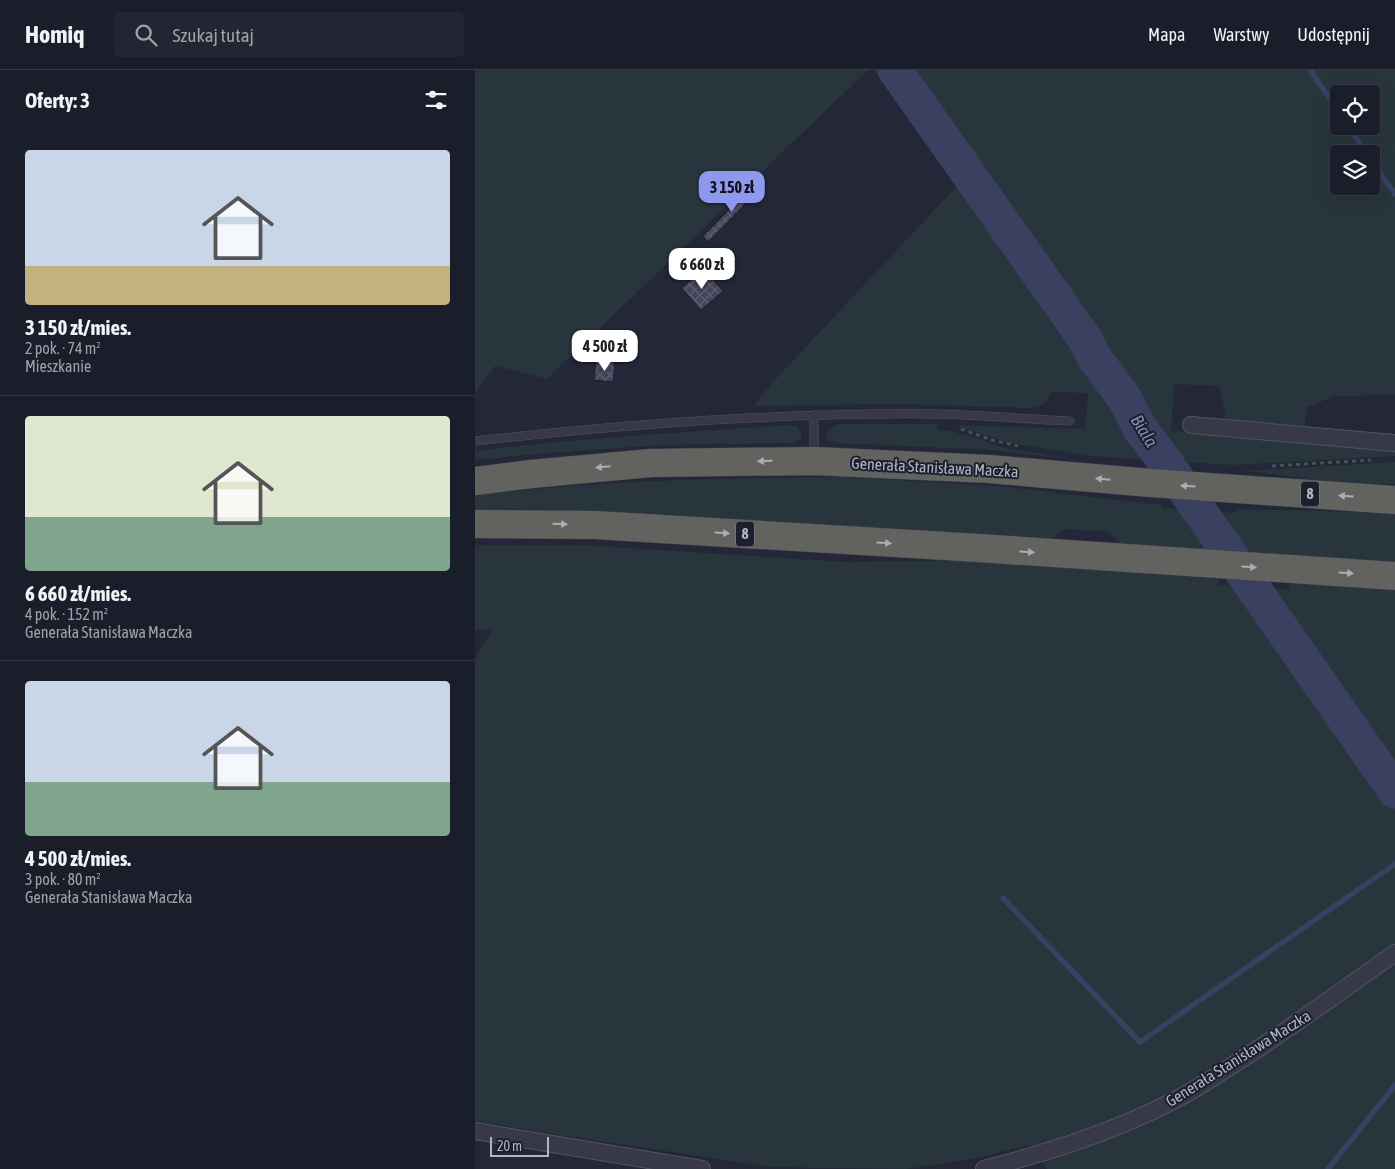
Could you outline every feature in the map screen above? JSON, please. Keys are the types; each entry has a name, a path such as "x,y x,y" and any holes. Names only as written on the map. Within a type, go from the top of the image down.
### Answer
{"highway":[{"name":"Generała Stanisława Maczka","path":"475,481 651,463 814,460 989,469 1151,483 1395,500"},
{"path":"475,528 511,523"},
{"name":"8","path":"475,524 595,525 1395,576"}],"street":[{"path":"1191,425 1395,443"},
{"name":"Generała Stanisława Maczka","path":"984,1169 1024,1159 1084,1140 1175,1100 1261,1046 1395,953"},
{"path":"475,1131 702,1169"}],"lane":[{"path":"475,441 690,420 814,415 937,414 1069,421"},
{"path":"814,415 814,460"}],"path":[{"path":"937,414 940,428 957,428 992,440 1023,447"},
{"path":"1267,467 1376,460"}],"shaded area":[{"path":"475,70 868,70 547,379 495,366 475,393"},
{"path":"874,70 1395,70 1395,395 1334,396 1306,408 1305,426 1226,419 1219,386 1174,384 1171,431 1395,451 1395,456 1233,465 1088,456 1010,443 953,425 1085,429 1088,393 1051,392 1044,404 1031,408 897,404 754,406 771,384 957,186"},
{"path":"839,424 937,424 937,430 951,431 1006,448 1082,461 991,450 837,443 827,439 827,434 830,430"},
{"path":"797,426 801,432 801,439 795,443 663,445 475,460 475,451 514,446"},
{"path":"1395,462 1395,484 1351,484 1245,471"},
{"path":"846,477 998,486 1162,505 1162,508 1236,513 1237,509 1395,513 1395,563 1123,546 1109,532 1065,529 1050,541 634,514 526,509 475,510 475,495 521,490 660,481"},
{"path":"475,545 582,545 845,562 990,560 1218,579 1219,585 1289,589 1289,582 1395,588 1395,1169 1047,1169 1030,1145 972,1159 906,1169 771,1167 475,1121 475,659 493,629 475,631"}],"building":[{"path":"756,183 761,188 708,242 703,236"},
{"path":"703,269 723,291 701,310 682,288"},
{"path":"596,361 615,363 613,382 594,380"}],"waterway":[{"name":"Biala","path":"895,70 1085,339 1094,357 1125,399 1141,430 1164,460 1395,791"},
{"path":"1310,70 1330,99"},
{"path":"1354,135 1361,145"},
{"path":"1380,173 1395,194"},
{"path":"1003,898 1140,1042 1395,864"},
{"path":"1328,1169 1395,1085"}]}
